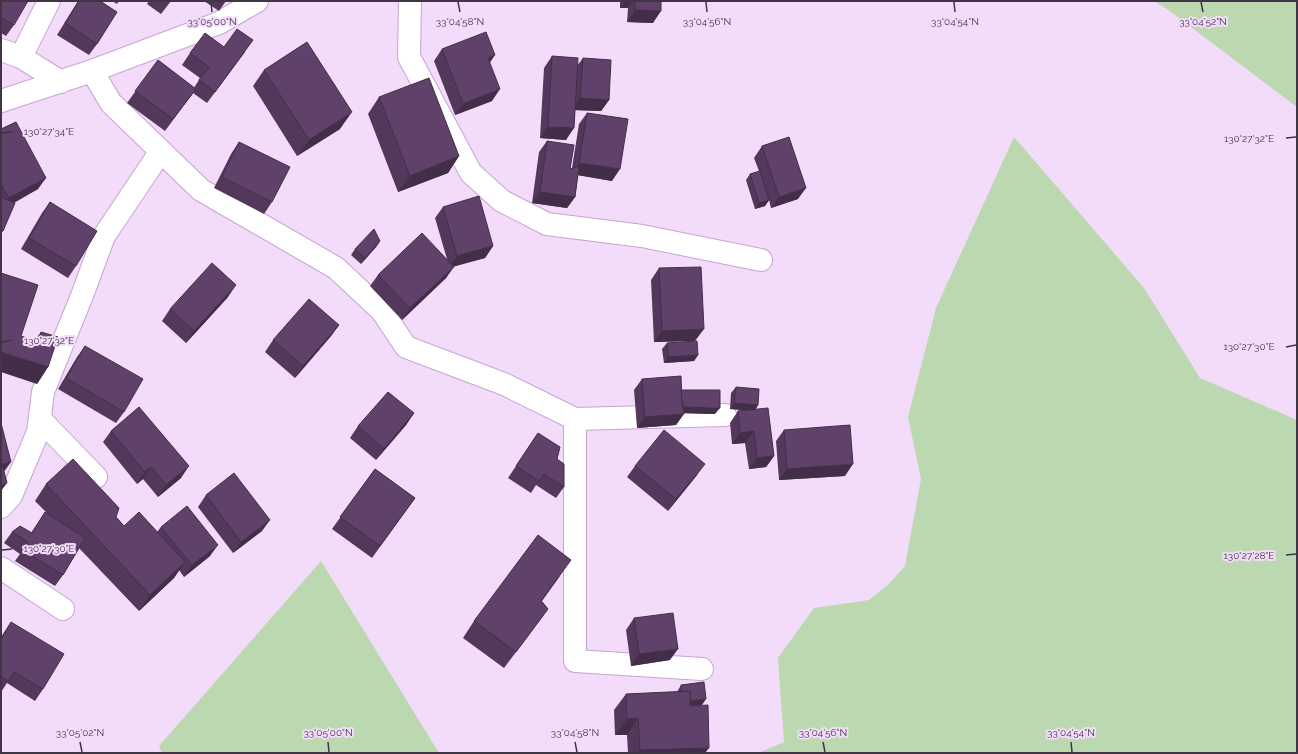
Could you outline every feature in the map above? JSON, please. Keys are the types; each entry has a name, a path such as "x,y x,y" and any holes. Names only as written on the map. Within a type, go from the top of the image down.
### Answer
{"street":[{"path":"22,57 49,1"},
{"path":"1,101 92,71 219,23 257,1"},
{"path":"410,1 409,57 471,173 502,201 547,224 642,236 761,260"},
{"path":"1,50 22,57 61,82"},
{"path":"92,71 111,103 201,190 336,268 382,311 406,347 504,384 575,419 726,415"},
{"path":"1,507 11,496 38,432 44,392 104,236 161,151"},
{"path":"40,419 96,477"},
{"path":"575,419 575,661 702,668"},
{"path":"1,568 63,609"}],"green space":[{"path":"1154,1 1297,1 1297,107 1167,9"},
{"path":"1014,137 1144,288 1200,378 1297,420 1297,753 758,753 784,742 778,658 814,608 869,600 888,585 905,566 921,479 908,417 936,308"},
{"path":"321,561 439,753 162,753 159,746"}],"building":[{"path":"1,1 28,1 14,25 1,17"},
{"path":"79,1 100,1 117,12 97,44 65,23"},
{"path":"635,1 661,1 661,11 635,10"},
{"path":"237,29 253,40 215,92 199,80 209,67 190,53 205,33 224,47"},
{"path":"486,32 495,55 488,58 500,89 463,104 442,49"},
{"path":"307,42 352,112 309,140 264,70"},
{"path":"552,56 578,58 574,128 548,127"},
{"path":"583,58 611,60 609,100 580,98"},
{"path":"158,60 196,89 173,119 135,91"},
{"path":"429,78 459,156 410,176 379,97"},
{"path":"587,113 628,119 620,169 579,163"},
{"path":"16,122 46,178 9,198 1,184 1,129"},
{"path":"789,137 806,188 779,197 762,146"},
{"path":"547,141 574,145 570,169 579,166 575,197 540,192"},
{"path":"239,142 290,167 272,202 222,177"},
{"path":"760,171 769,200 759,203 750,174"},
{"path":"479,196 493,246 457,256 443,207"},
{"path":"1,197 15,203 3,231 1,230"},
{"path":"50,202 97,231 76,266 29,238"},
{"path":"374,229 380,241 365,258 355,249"},
{"path":"422,233 454,267 410,308 378,275"},
{"path":"212,263 236,285 194,331 170,309"},
{"path":"701,267 704,329 662,331 659,268"},
{"path":"1,273 38,285 21,336 38,342 41,332 58,337 48,367 1,352"},
{"path":"309,299 339,325 303,366 273,340"},
{"path":"697,341 698,355 668,357 667,343"},
{"path":"85,346 143,379 124,412 66,378"},
{"path":"681,376 684,414 645,417 642,379"},
{"path":"736,387 759,389 758,405 734,403"},
{"path":"681,390 720,390 720,408 683,407"},
{"path":"388,392 414,413 384,449 358,426"},
{"path":"139,407 189,466 166,485 151,467 145,472 111,431"},
{"path":"768,408 774,456 757,458 754,431 740,433 738,411"},
{"path":"1,423 11,462 2,464 7,483 1,485"},
{"path":"850,425 853,464 787,469 784,430"},
{"path":"664,430 705,464 676,499 635,466"},
{"path":"538,433 560,447 557,459 564,464 564,487 544,474 539,481 516,466"},
{"path":"73,459 119,508 116,517 124,526 139,512 185,562 150,595 46,484"},
{"path":"375,469 415,498 380,546 340,517"},
{"path":"234,473 270,520 241,542 206,495"},
{"path":"187,506 218,545 192,565 161,527"},
{"path":"45,512 85,538 63,575 23,550 28,542 12,532 20,526 32,533"},
{"path":"538,535 571,560 541,601 548,609 516,652 474,621"},
{"path":"673,613 678,649 639,654 634,618"},
{"path":"11,622 64,654 43,689 14,672 9,681 1,677 1,639"},
{"path":"704,682 706,699 690,701 690,691 681,692 681,685"},
{"path":"690,691 690,706 708,705 709,748 640,750 638,718 627,719 626,694"}]}
